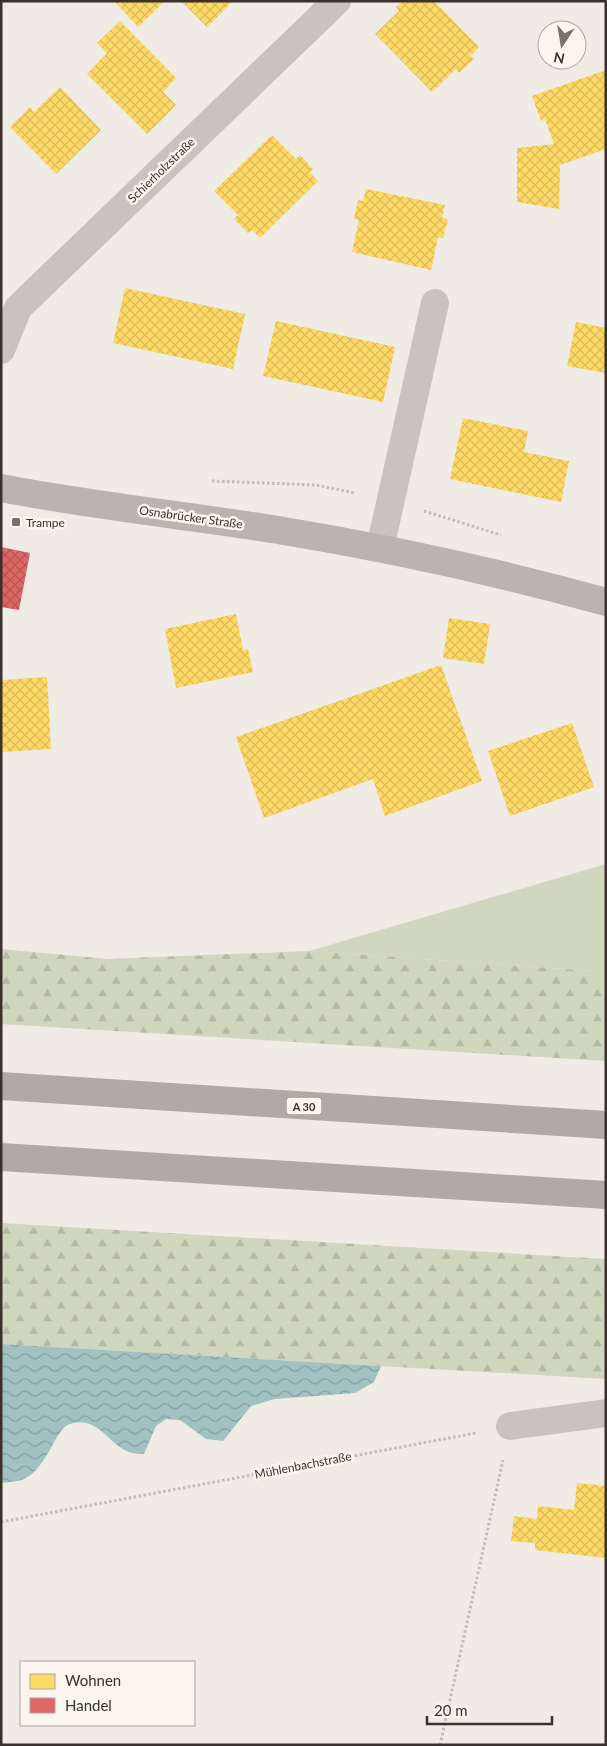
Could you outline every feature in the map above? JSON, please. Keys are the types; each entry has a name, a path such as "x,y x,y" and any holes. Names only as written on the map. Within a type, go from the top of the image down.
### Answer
{"highway":[{"name":"A 30","path":"1,1086 606,1125"},
{"path":"1,1157 606,1195"}],"main road":[{"name":"Osnabrücker Straße","path":"1,488 278,530 380,548 536,582 606,602"}],"street":[{"name":"Schierholzstraße","path":"1,350 18,308 337,1"},
{"path":"380,548 434,303"},
{"path":"510,1426 606,1413"}],"path":[{"name":"Mühlenbachstraße","path":"1,1522 510,1426"},
{"path":"440,1745 510,1426"}],"green space":[{"path":"606,864 606,972 309,951"},
{"path":"1,949 108,959 309,951 606,972 606,1061 1,1024"},
{"path":"1,1223 606,1259 606,1379 1,1344"}],"water":[{"path":"1,1344 381,1366 374,1382 355,1393 275,1399 251,1406 223,1441 206,1439 180,1420 166,1419 156,1426 144,1454 132,1453 114,1443 100,1430 91,1425 82,1422 70,1424 60,1433 45,1458 32,1474 22,1480 1,1483"}],"building: Wohnen":[{"path":"114,1 165,1 138,27"},
{"path":"181,1 233,1 207,27"},
{"path":"402,1 434,1 479,47 470,56 474,59 459,73 456,69 432,92 375,34 399,11 396,7"},
{"path":"120,21 176,78 163,92 176,105 147,134 87,74 107,53 97,43"},
{"path":"606,70 606,149 560,165 559,209 517,202 517,148 554,144 545,119 541,121 532,96"},
{"path":"60,87 101,130 56,174 10,127 30,107 34,112"},
{"path":"272,135 296,159 300,155 313,169 310,172 318,181 260,238 252,230 248,233 234,219 238,215 214,191"},
{"path":"366,189 445,205 442,218 448,219 443,238 438,237 431,270 352,252 359,220 354,219 358,200 363,201"},
{"path":"125,288 245,314 233,369 113,343"},
{"path":"276,321 395,347 383,402 263,376"},
{"path":"576,322 606,328 606,373 567,366"},
{"path":"463,418 528,431 524,452 569,461 561,502 450,479"},
{"path":"236,614 243,650 248,649 253,672 176,688 165,629"},
{"path":"449,618 490,624 484,664 443,658"},
{"path":"441,665 482,781 385,816 373,779 264,818 236,737"},
{"path":"47,677 51,749 1,752 1,680"},
{"path":"572,723 594,787 510,816 488,751"},
{"path":"577,1483 606,1486 606,1558 535,1550 535,1543 511,1541 514,1516 537,1519 538,1506 574,1510"}],"building: Handel":[{"path":"1,547 30,553 19,610 1,607"}],"place":[{"name":"Trampe","path":"16,522"}]}
